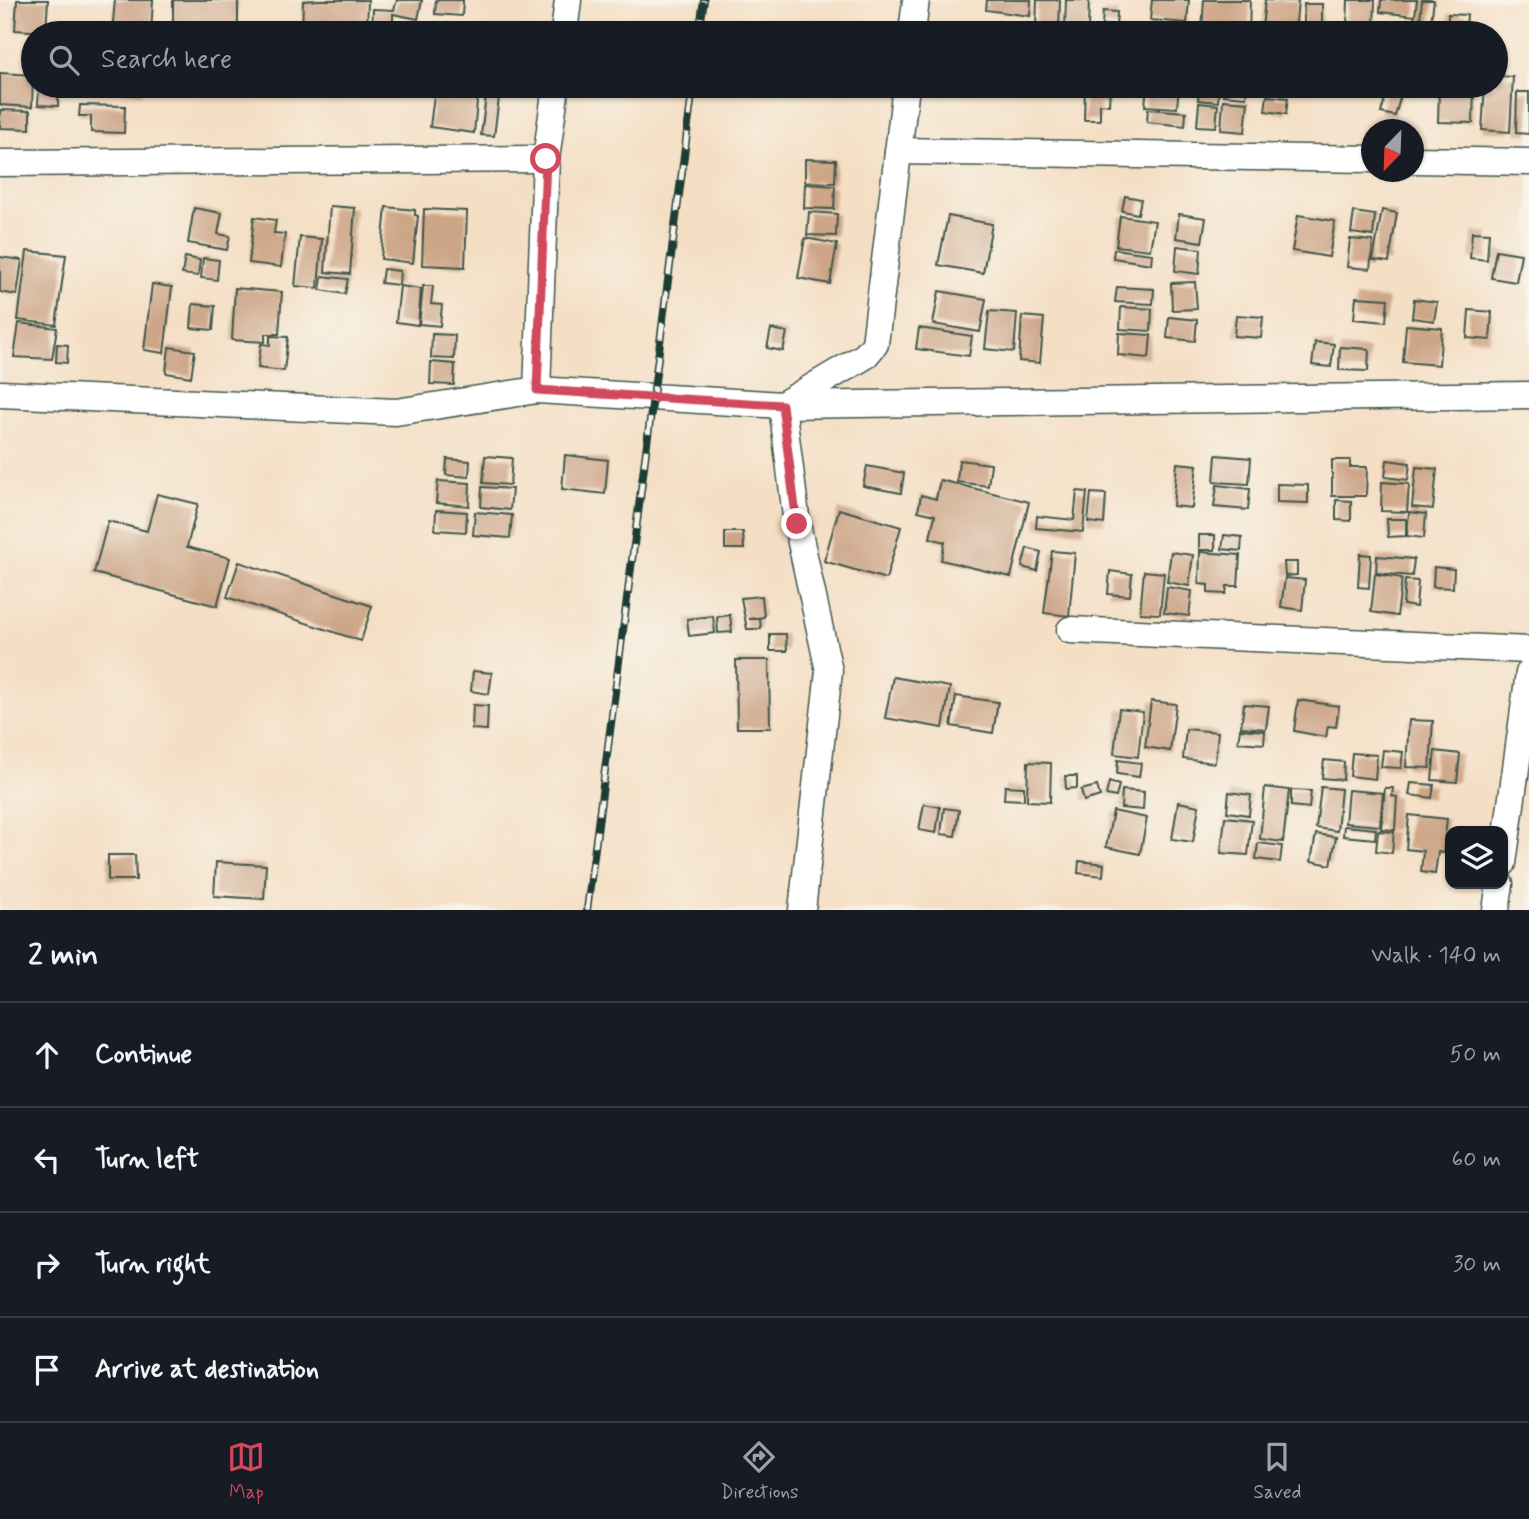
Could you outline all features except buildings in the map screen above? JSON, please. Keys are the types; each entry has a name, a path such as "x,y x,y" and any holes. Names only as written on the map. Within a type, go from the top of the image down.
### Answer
{"street":[{"path":"565,21 568,0"},
{"path":"913,21 916,0"},
{"path":"537,390 546,159 554,98"},
{"path":"782,405 865,356 875,344 905,98"},
{"path":"898,151 1361,159"},
{"path":"0,163 546,159"},
{"path":"1424,160 1529,162"},
{"path":"0,394 396,412 537,390 782,405 1529,395"},
{"path":"782,405 797,524 830,671 802,910"},
{"path":"1070,630 1529,650"},
{"path":"1508,826 1529,673"},
{"path":"1496,910 1499,889"}],"railway":[{"path":"701,21 704,0"},
{"path":"587,910 691,98"}],"route":[{"path":"546,159 537,390 782,405 797,524"}]}
